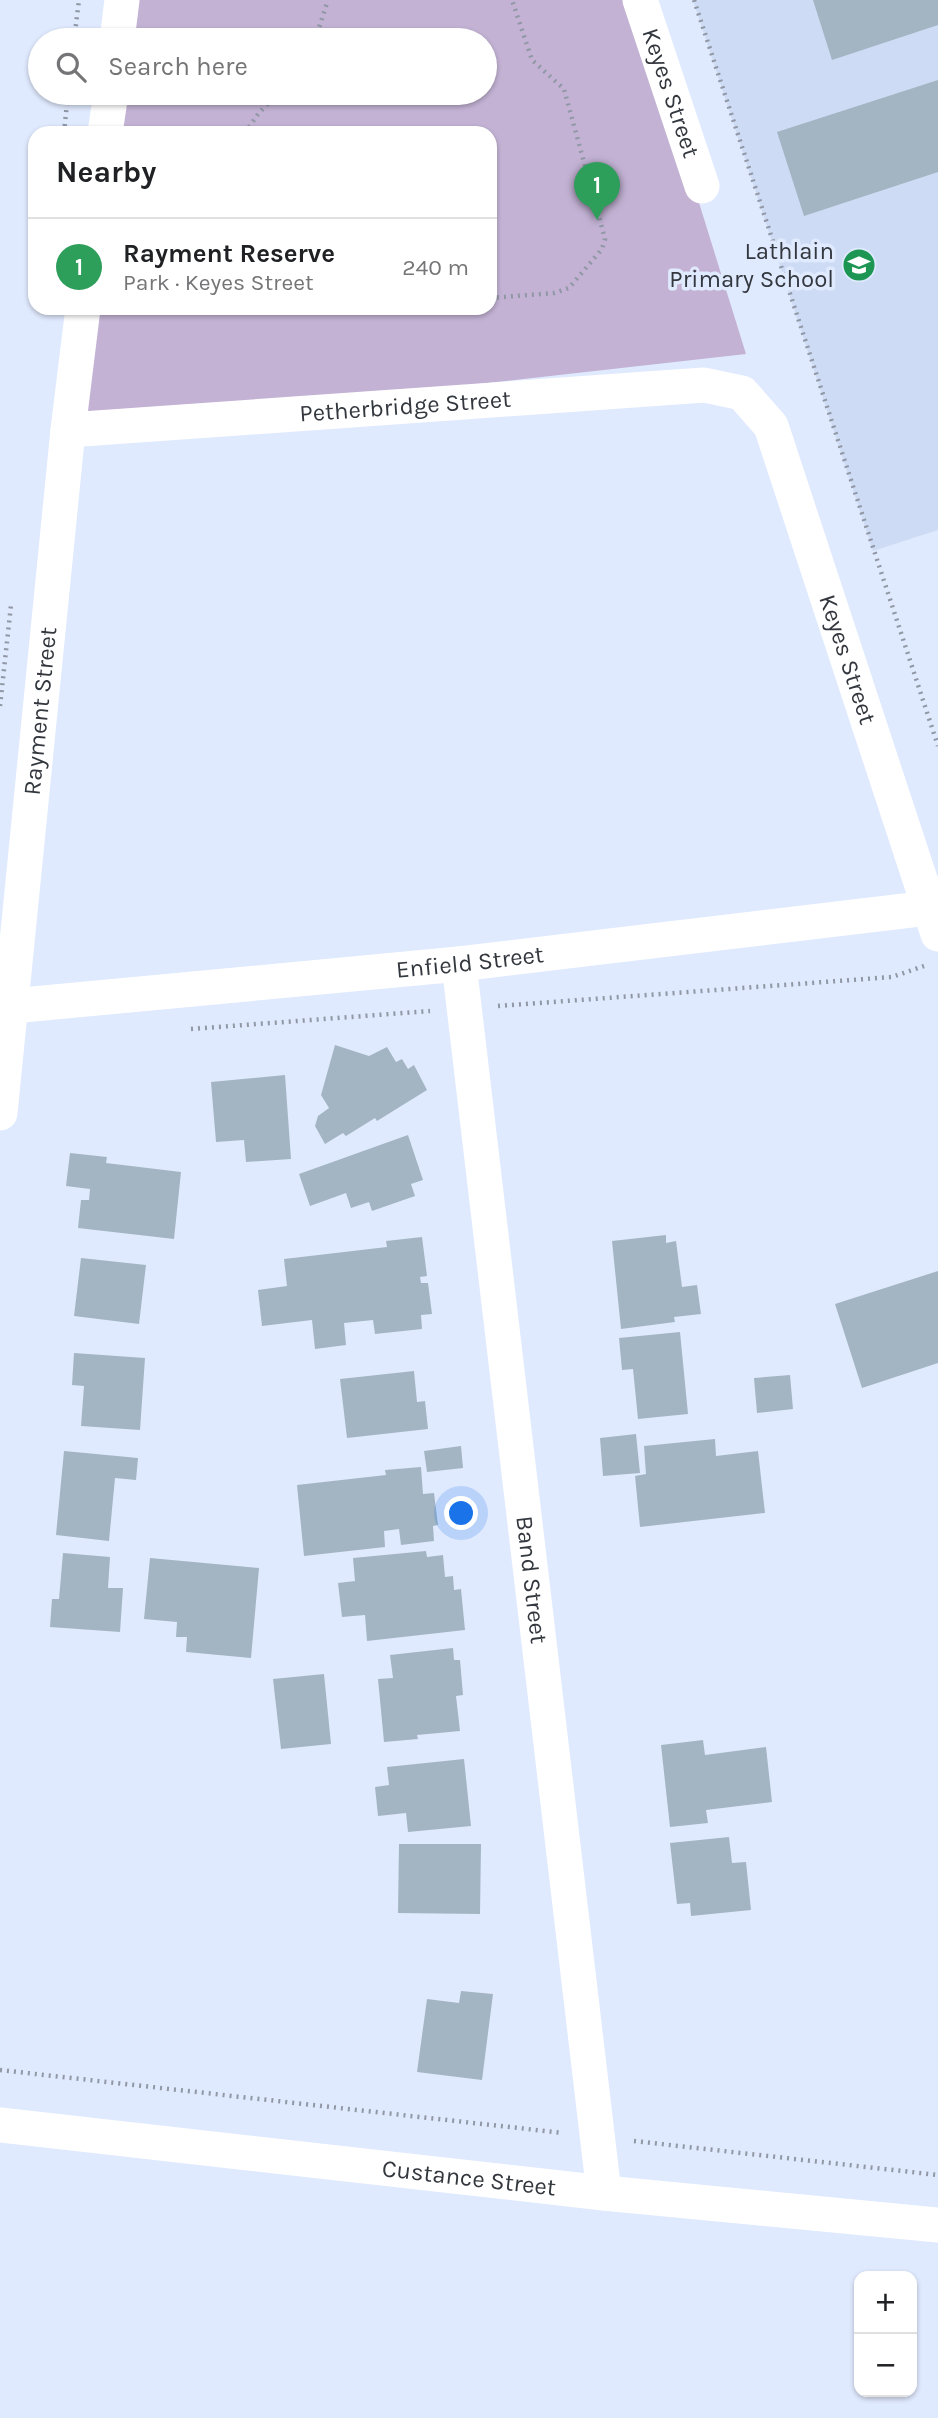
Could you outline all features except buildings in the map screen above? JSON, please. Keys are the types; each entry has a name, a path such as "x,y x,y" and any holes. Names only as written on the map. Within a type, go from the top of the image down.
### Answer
{"street":[{"path":"118,28 122,0"},
{"name":"Keyes Street","path":"640,0 702,186"},
{"path":"107,126 110,105"},
{"name":"Rayment Street","path":"0,1113 6,1005 82,315"},
{"name":"Petherbridge Street","path":"68,430 704,385 742,393"},
{"name":"Keyes Street","path":"742,393 771,426 935,917"},
{"name":"Enfield Street","path":"6,1005 935,917"},
{"name":"Band Street","path":"459,964 604,2193"},
{"name":"Custance Street","path":"0,2125 604,2193 938,2225"}],"path":[{"path":"76,28 79,0"},
{"path":"319,28 328,0"},
{"path":"497,297 554,293 569,288 602,249 605,239 564,89 532,60 512,0"},
{"path":"694,0 938,746"},
{"path":"65,126 67,105"},
{"path":"250,126 267,105"},
{"path":"0,2070 938,2175"}],"shaded area":[{"path":"122,0 636,0 746,354 68,430 82,315 497,315 497,126 106,126 109,105 497,105 497,28 118,28"},
{"name":"Lathlain Primary School","path":"693,0 938,0 938,530 873,551"}],"place":[{"name":"Rayment Reserve","path":"597,220"},
{"name":"Lathlain Primary School","path":"859,265"}]}
